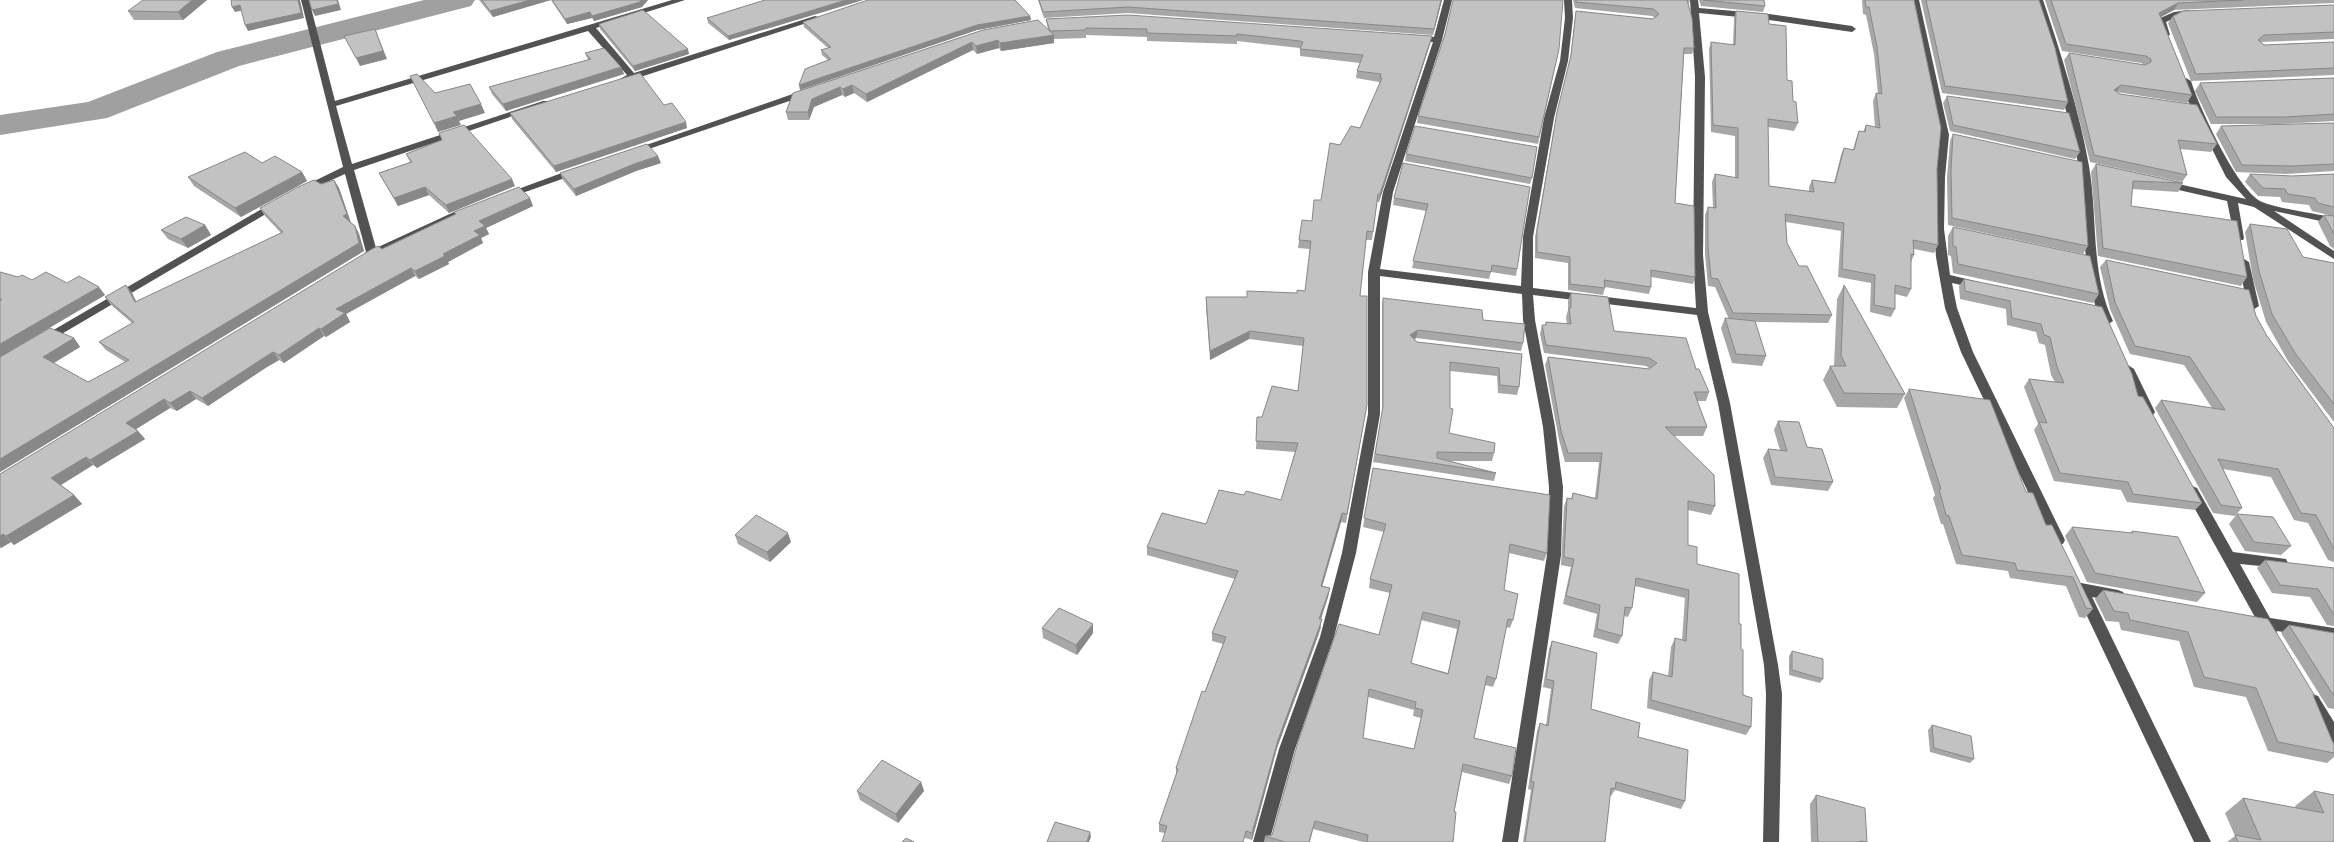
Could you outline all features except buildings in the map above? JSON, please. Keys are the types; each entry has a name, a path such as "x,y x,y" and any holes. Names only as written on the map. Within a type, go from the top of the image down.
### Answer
{"street":[{"path":"305,0 331,105 372,254"},
{"path":"331,105 682,0"},
{"path":"1261,842 1287,750 1327,637 1369,469 1374,414 1374,272 1388,192 1402,165 1414,127 1448,0"},
{"path":"1914,0 1949,136 1940,177 1944,230 1941,257 1951,308 1967,352 2064,554"},
{"path":"2039,0 2062,56 2067,116 2084,167 2091,260 2097,309 2112,334"},
{"path":"1771,842 1774,694 1772,674 1724,403 1702,312 1698,255 1700,77 1694,5 1852,29"},
{"path":"1510,842 1554,555 1549,427 1531,360 1527,290 1528,238 1532,189 1539,149 1564,61 1571,8"},
{"path":"2170,45 2161,20 2177,14 2197,13"},
{"path":"615,82 831,14"},
{"path":"590,27 633,77"},
{"path":"1409,38 1438,40"},
{"path":"2181,70 2193,86 2198,109 2211,129 2231,178 2258,205 2334,256"},
{"path":"623,154 822,88"},
{"path":"34,345 288,197 349,168 560,98"},
{"path":"2180,106 2198,109"},
{"path":"495,199 586,167"},
{"path":"2231,178 2249,178"},
{"path":"2152,181 2334,221"},
{"path":"2232,198 2245,292 2256,315"},
{"path":"356,263 469,209"},
{"path":"1374,272 1702,312"},
{"path":"1946,278 1994,288"},
{"path":"2123,358 2154,421"},
{"path":"1531,360 1554,362"},
{"path":"2187,480 2280,647"},
{"path":"2229,558 2296,565"},
{"path":"2130,598 2079,585 2203,842"},
{"path":"2246,620 2334,634"},
{"path":"2305,688 2334,736"}],"waterway":[{"path":"0,125 95,111 228,59 460,0"}]}
